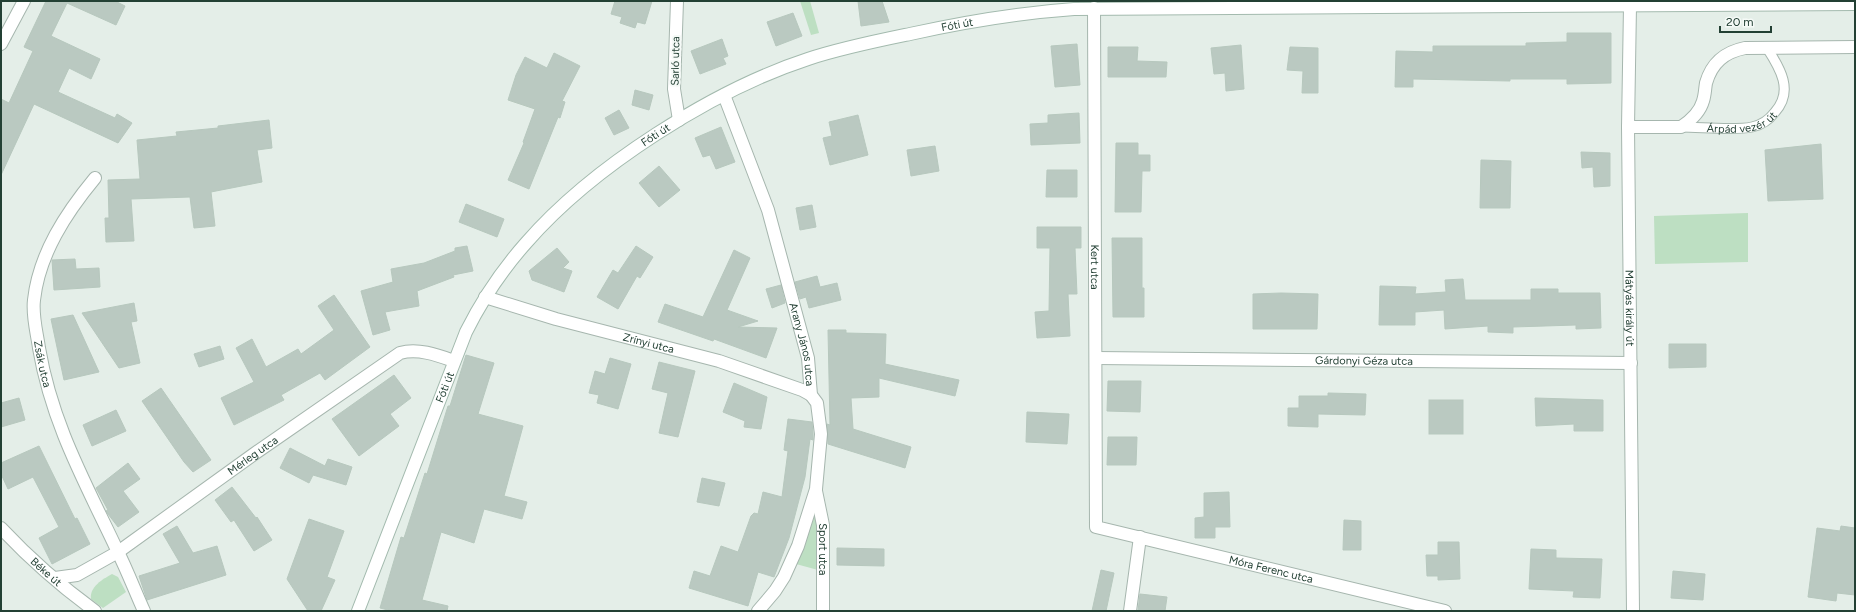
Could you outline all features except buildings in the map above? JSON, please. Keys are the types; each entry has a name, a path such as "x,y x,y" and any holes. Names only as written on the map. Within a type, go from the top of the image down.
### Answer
{"street":[{"path":"1,44 24,1"},
{"name":"Sarló utca","path":"677,1 674,89 679,120"},
{"name":"Fóti út","path":"358,611 466,332 484,297 527,241 569,200 608,169 679,120 724,95 808,59 876,41 1003,16 1075,5 1094,8 1855,4"},
{"name":"Mátyás király út","path":"1630,6 1628,127 1633,611"},
{"name":"Kert utca","path":"1094,8 1096,527"},
{"name":"Árpád vezér út","path":"1628,127 1682,127 1697,112 1703,102 1706,82 1711,70 1720,58 1732,50 1745,48 1855,47"},
{"name":"Arany János utca","path":"724,95 768,210 808,358 811,395 817,403 822,434 816,489 798,546 784,578 758,611"},
{"name":"Zsák utca","path":"95,178 67,215 47,252 39,272 36,286 34,320 47,389 67,448 118,552"},
{"name":"Zrínyi utca","path":"484,297 556,319 719,362 802,390 811,395"},
{"name":"Mérleg utca","path":"54,578 77,575 118,552 254,454 400,353 410,350 425,352 454,361"},
{"name":"Gárdonyi Géza utca","path":"1096,358 1631,363"},
{"name":"Sport utca","path":"816,489 823,525 824,611"},
{"name":"Móra Ferenc utca","path":"1096,527 1446,611"},
{"name":"Béke út","path":"1,528 42,570 95,611"},
{"path":"1130,611 1140,537"},
{"path":"118,552 144,611"}],"lane":[{"name":"Árpád vezér út","path":"1682,127 1751,127 1763,124 1771,118 1783,100 1785,88 1777,64 1767,48"}],"green space":[{"path":"800,1 810,1 819,33 811,35"},
{"path":"1748,213 1748,262 1655,264 1654,216"},
{"path":"816,505 820,529 818,570 796,564"},
{"path":"112,574 118,577 126,592 103,608 91,599 92,591 97,584"}]}
